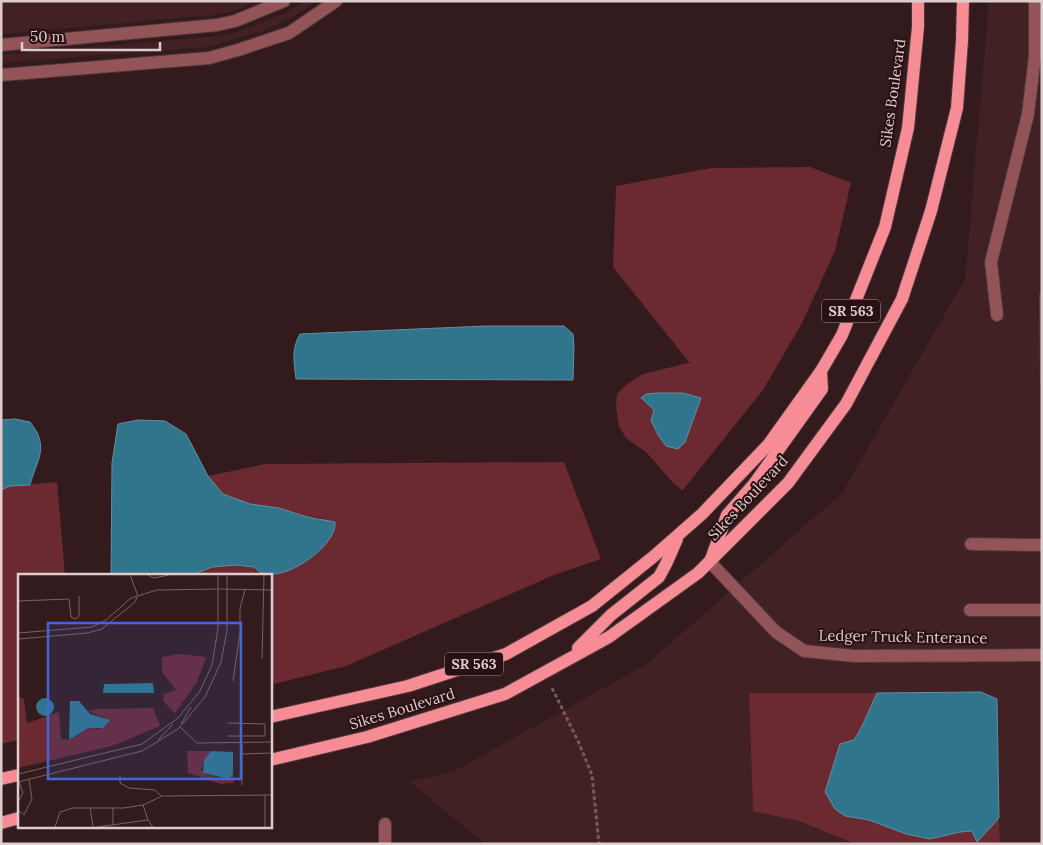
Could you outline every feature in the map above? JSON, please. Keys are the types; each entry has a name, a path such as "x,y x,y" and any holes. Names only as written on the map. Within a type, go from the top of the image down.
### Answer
{"main road":[{"name":"Sikes Boulevard","path":"271,717 408,686 506,654 592,606 653,558 702,514 768,445 821,371 842,335 885,227 908,128 918,27 918,1"},
{"name":"Sikes Boulevard","path":"271,760 368,737 505,694 609,637 698,573 788,483 846,404 902,299 931,211 957,108 963,1"},
{"path":"710,562 727,515 754,484 822,389 821,371"},
{"path":"568,659 611,616 659,577 679,534"},
{"path":"1,779 18,775"},
{"path":"1,823 18,818"}],"street":[{"path":"1,45 217,25 235,21 284,1"},
{"path":"1,75 209,58 289,32 336,1"},
{"path":"997,315 991,262 1028,114 1036,56 1035,1"},
{"path":"970,544 1042,544"},
{"name":"Ledger Truck Enterance","path":"710,562 776,632 804,651 854,656 1042,655"},
{"path":"970,610 1042,610"},
{"path":"385,824 385,844"}],"path":[{"path":"552,688 592,775 599,844"}],"shaded area":[{"path":"1,1 257,1 233,11 215,15 1,34"},
{"path":"305,1 317,1 295,16 268,29 209,47 1,63 1,55 217,36 237,32 283,14"},
{"path":"989,1 1042,1 1042,844 1000,844 997,699 981,692 749,694 753,811 799,821 856,844 485,844 409,781 453,772 648,663 842,493 965,279"},
{"path":"810,167 851,183 835,251 802,323 763,390 683,490 675,485 647,453 626,438 619,426 616,407 617,394 627,384 643,374 692,362 689,362 613,267 616,186 711,168","holes":["657,393 658,435 651,420 654,410 641,399 646,394"]},
{"path":"564,462 601,559 554,575 346,666 271,685 271,575 278,574 322,518 307,517 279,508 250,504 223,494 208,476 265,464"},
{"path":"57,482 65,574 18,574 18,740 1,744 1,490 10,486"},
{"path":"236,565 254,567 256,571 264,574 194,574 212,567"},
{"path":"749,693 877,693 864,723 854,740 840,744 825,792 845,816 869,820 906,834 930,839 972,831 977,841 999,818 1000,844 856,844 799,821 753,811"}],"water":[{"path":"486,326 564,326 573,334 573,380 296,379 294,351 300,334"},
{"path":"683,393 701,398 685,442 678,449 666,446 658,435 651,420 654,410 641,398 646,394"},
{"path":"15,419 30,422 39,439 40,453 30,485 10,486 1,490 1,420"},
{"path":"138,420 165,421 186,434 208,476 223,494 250,504 279,508 307,517 335,522 333,532 316,554 289,570 275,574 263,573 254,567 236,565 212,567 194,574 111,574 112,463 118,424"},
{"path":"981,692 997,699 999,818 977,842 972,831 930,839 906,834 869,820 845,816 835,809 825,792 840,744 854,740 864,723 877,693"}],"building":[{"path":"1039,294 1042,294 1042,383 1040,383"}]}
